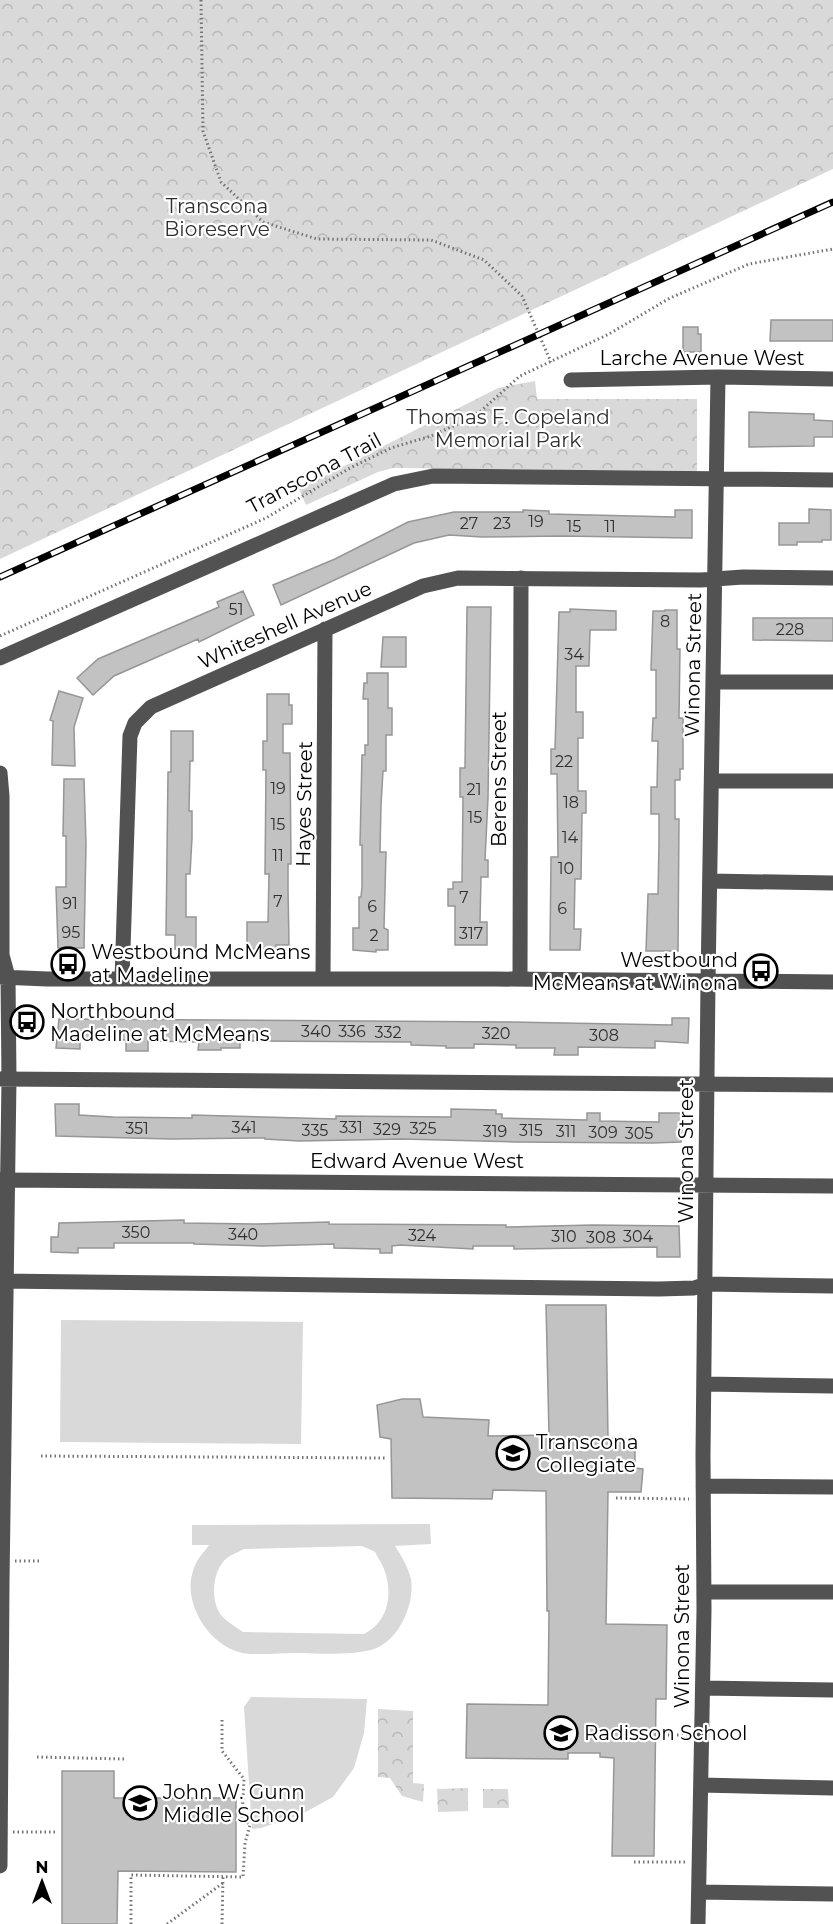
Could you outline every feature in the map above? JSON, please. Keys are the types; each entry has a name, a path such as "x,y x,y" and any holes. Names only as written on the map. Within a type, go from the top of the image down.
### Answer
{"street":[{"name":"Larche Avenue West","path":"571,380 718,378 833,380"},
{"name":"Winona Street","path":"699,1924 704,1592 708,981 715,681 718,378"},
{"path":"0,658 394,484 433,476 833,480"},
{"name":"Whiteshell Avenue","path":"122,979 130,736 135,723 151,707 423,586 458,578 833,578"},
{"name":"Berens Street","path":"520,979 521,578"},
{"name":"Hayes Street","path":"323,979 325,629"},
{"path":"715,681 833,682"},
{"path":"0,773 5,1079 0,1866"},
{"path":"713,781 833,781"},
{"path":"710,881 833,883"},
{"path":"4,977 833,982"},
{"path":"5,1079 833,1085"},
{"name":"Edward Avenue West","path":"4,1180 833,1186"},
{"path":"4,1281 648,1288 694,1288 706,1284 833,1286"},
{"path":"705,1384 833,1386"},
{"path":"703,1492 833,1488"},
{"path":"704,1592 833,1592"},
{"path":"703,1688 833,1690"},
{"path":"701,1785 833,1788"},
{"path":"699,1892 833,1894"}],"path":[{"path":"201,0 203,131 221,182 263,222 317,239 431,240 484,260 522,296 551,362"},
{"name":"Transcona Trail","path":"0,636 266,518 350,468 391,448 431,436 458,424 481,411 520,376 609,334 670,298 749,264 833,249"},
{"path":"41,1456 386,1458"},
{"path":"616,1498 703,1492"},
{"path":"13,1560 39,1561"},
{"path":"131,1924 131,1875 243,1877 245,1843 250,1825 242,1818 244,1779 222,1751 222,1718"},
{"path":"659,1735 687,1735"},
{"path":"37,1757 124,1759"},
{"path":"0,1832 57,1832"},
{"path":"634,1862 685,1862"},
{"path":"222,1924 223,1877"},
{"path":"167,1924 223,1883"}],"green space":[{"name":"Transcona Bioreserve","path":"0,0 833,0 833,169 0,559"},
{"name":"Thomas F. Copeland Memorial Park","path":"535,381 537,399 697,399 697,471 393,468 378,472 306,505 299,489 498,388"},
{"path":"61,1320 303,1322 301,1444 60,1442"},
{"path":"430,1524 431,1544 395,1546 408,1570 412,1589 403,1622 389,1640 381,1646 362,1652 342,1654 250,1654 227,1647 217,1640 207,1630 194,1606 191,1580 197,1562 209,1545 192,1545 192,1525","holes":["362,1546 375,1552 384,1570 388,1591 388,1601 380,1620 364,1634 243,1632 223,1618 217,1609 214,1585 218,1570 227,1558 244,1549"]},
{"path":"251,1697 367,1699 364,1733 354,1768 333,1797 300,1815 252,1829 244,1707"},
{"path":"378,1709 413,1711 413,1783 424,1784 423,1802 402,1796 390,1778 378,1777"},
{"path":"468,1788 468,1811 438,1812 437,1789"},
{"path":"483,1789 508,1789 509,1808 483,1808"}],"building":[{"path":"771,320 833,320 833,341 770,341"},
{"path":"683,327 698,327 698,334 701,334 701,352 683,352"},
{"path":"749,412 814,414 814,420 833,421 833,437 814,437 814,446 749,447"},
{"path":"809,509 831,510 831,540 779,545 779,523 809,523"},
{"path":"523,510 549,511 549,514 675,517 675,510 692,510 692,538 449,535 414,543 281,605 273,585 335,559 408,522 454,512 523,512"},
{"path":"243,591 254,615 199,642 198,639 114,676 93,695 77,678 98,659 219,607 217,602"},
{"path":"467,607 491,607 485,860 488,860 488,877 481,877 480,922 487,922 487,945 455,945 455,906 448,906 448,889 453,889 453,882 462,882 463,797 460,797 460,768 465,768"},
{"path":"570,609 616,611 616,630 590,630 589,666 576,666 576,712 583,712 583,738 578,738 578,791 586,791 586,813 582,813 581,879 575,879 574,929 581,929 580,950 550,950 551,857 558,857 557,774 551,774 551,749 555,749 559,612 570,612"},
{"path":"677,610 677,649 680,649 679,718 683,718 683,769 680,769 680,780 675,780 675,819 679,819 678,951 646,951 648,894 658,894 659,814 651,814 651,787 657,787 658,741 652,741 653,718 656,718 656,670 651,670 653,611"},
{"path":"753,618 833,618 833,641 753,640"},
{"path":"383,637 406,637 406,667 381,667"},
{"path":"367,673 388,673 388,708 392,708 392,735 386,735 386,771 383,771 380,852 386,852 384,928 388,930 388,950 376,950 376,952 353,950 353,928 359,928 359,897 361,897 362,887 362,845 360,845 362,755 365,755 365,745 368,745 368,699 363,699"},
{"path":"59,691 83,698 74,727 75,766 52,765 53,721 50,720"},
{"path":"267,694 289,694 289,705 292,705 292,724 283,724 283,753 290,753 289,945 276,945 276,949 247,949 247,922 268,922 269,874 265,874 266,770 263,770 263,741 267,741"},
{"path":"171,731 193,731 189,811 192,811 192,838 190,874 186,874 186,917 196,917 196,950 175,949 175,935 166,935 168,772 171,772"},
{"path":"64,779 84,779 86,845 84,948 58,948 56,887 66,887 66,836 63,836"},
{"path":"672,1018 689,1018 688,1043 655,1041 655,1048 578,1047 578,1055 554,1055 555,1048 516,1048 516,1045 474,1044 474,1048 446,1048 446,1046 411,1045 411,1042 240,1041 240,1048 198,1050 199,1042 148,1041 148,1051 126,1051 126,1040 80,1040 80,1049 56,1048 59,1019 672,1025"},
{"path":"55,1104 79,1104 79,1115 113,1117 192,1118 192,1115 336,1119 336,1116 451,1117 451,1109 496,1110 496,1114 502,1114 502,1118 587,1120 587,1113 600,1113 600,1121 659,1122 659,1113 682,1113 682,1130 681,1142 652,1143 402,1139 299,1141 265,1138 171,1139 56,1136"},
{"path":"184,1220 184,1223 257,1224 329,1222 329,1224 506,1225 506,1227 679,1226 680,1257 657,1257 657,1247 514,1249 514,1246 473,1246 473,1249 400,1245 392,1246 392,1253 380,1253 380,1249 334,1248 334,1244 262,1246 114,1243 114,1248 78,1248 78,1253 51,1252 51,1237 58,1237 59,1223"},
{"path":"546,1305 606,1305 608,1438 635,1439 635,1468 643,1469 641,1492 608,1492 606,1624 667,1625 666,1699 656,1699 654,1856 612,1856 614,1758 600,1757 600,1753 568,1753 568,1759 466,1758 467,1704 548,1705 549,1611 547,1611 546,1491 493,1490 492,1499 392,1498 391,1439 380,1437 377,1405 402,1399 420,1399 423,1417 489,1420 488,1436 549,1435"},
{"path":"62,1771 114,1771 114,1798 236,1798 236,1872 118,1871 117,1924 62,1924"}],"railway":[{"path":"0,577 833,202"}],"place":[{"name":"Westbound McMeans at Madeline","path":"68,964"},
{"name":"Westbound McMeans at Winona","path":"761,971"},
{"name":"Northbound Madeline at McMeans","path":"27,1022"},
{"name":"Transcona Collegiate","path":"513,1453"},
{"name":"Radisson School","path":"561,1733"},
{"name":"John W. Gunn Middle School","path":"140,1803"}]}
